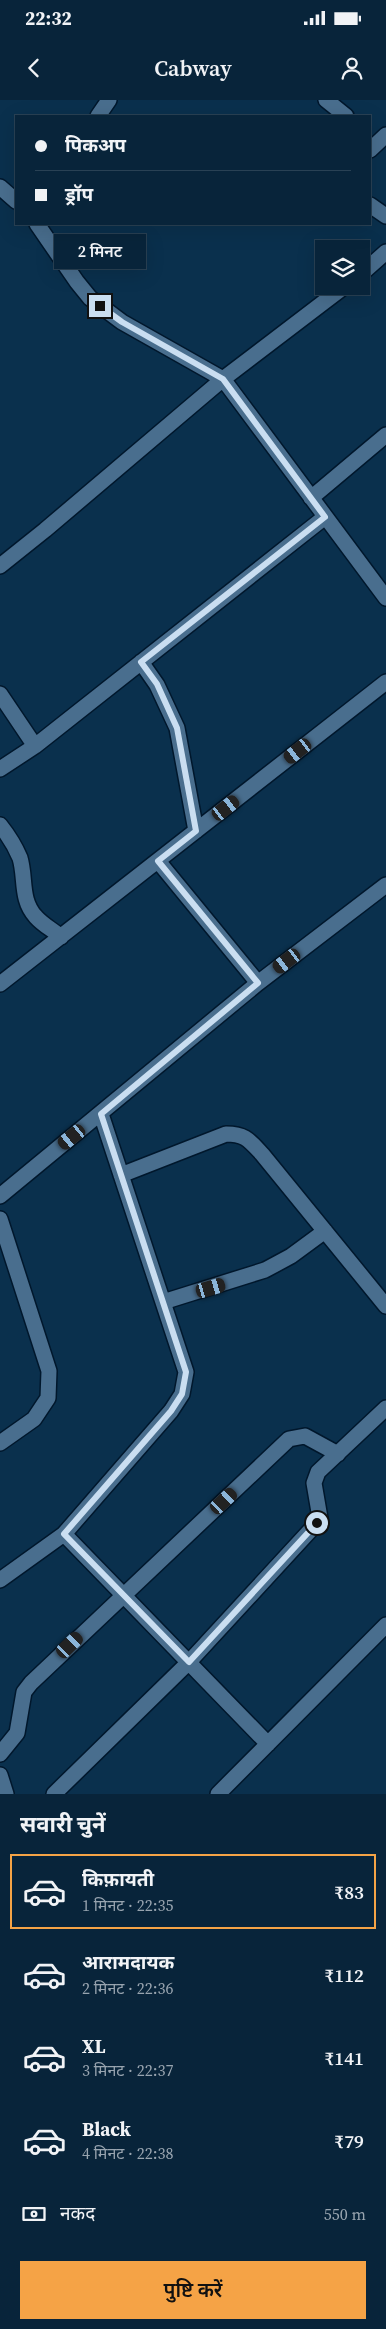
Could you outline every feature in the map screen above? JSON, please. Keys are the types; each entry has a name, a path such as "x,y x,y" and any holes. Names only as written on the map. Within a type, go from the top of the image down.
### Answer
{"street":[{"path":"99,115 109,100"},
{"path":"326,100 345,115"},
{"path":"0,187 15,200"},
{"path":"371,206 386,216"},
{"path":"38,225 90,298 122,322 223,379 386,598"},
{"path":"370,266 386,252"},
{"path":"0,566 46,530 223,379 333,295"},
{"path":"311,498 386,435"},
{"path":"0,769 35,746 325,517"},
{"path":"141,662 157,684 177,728 196,831"},
{"path":"0,984 386,682"},
{"path":"0,694 35,746"},
{"path":"0,825 12,842 20,859 23,888 28,905 36,917 61,937"},
{"path":"158,861 258,983"},
{"path":"0,1196 258,983 386,885"},
{"path":"0,1580 64,1534 171,1411 182,1394 186,1372 101,1114"},
{"path":"121,1175 226,1134 240,1134 248,1139 262,1154 386,1306"},
{"path":"0,1219 49,1371 48,1398 34,1419 0,1443"},
{"path":"163,1302 265,1270 291,1256 325,1231"},
{"path":"54,1794 189,1662 317,1523 320,1518 320,1509 314,1483 318,1472 386,1408"},
{"path":"0,1754 17,1733 24,1692 31,1683 289,1439 305,1436 338,1454"},
{"path":"64,1534 268,1744"},
{"path":"218,1794 386,1626"},
{"path":"0,1774 6,1794"}],"route":[{"path":"100,306 122,322 223,379 325,517 141,662 157,684 177,728 196,831 158,861 258,983 101,1114 186,1372 182,1394 171,1411 64,1534 189,1662 317,1523"}]}
